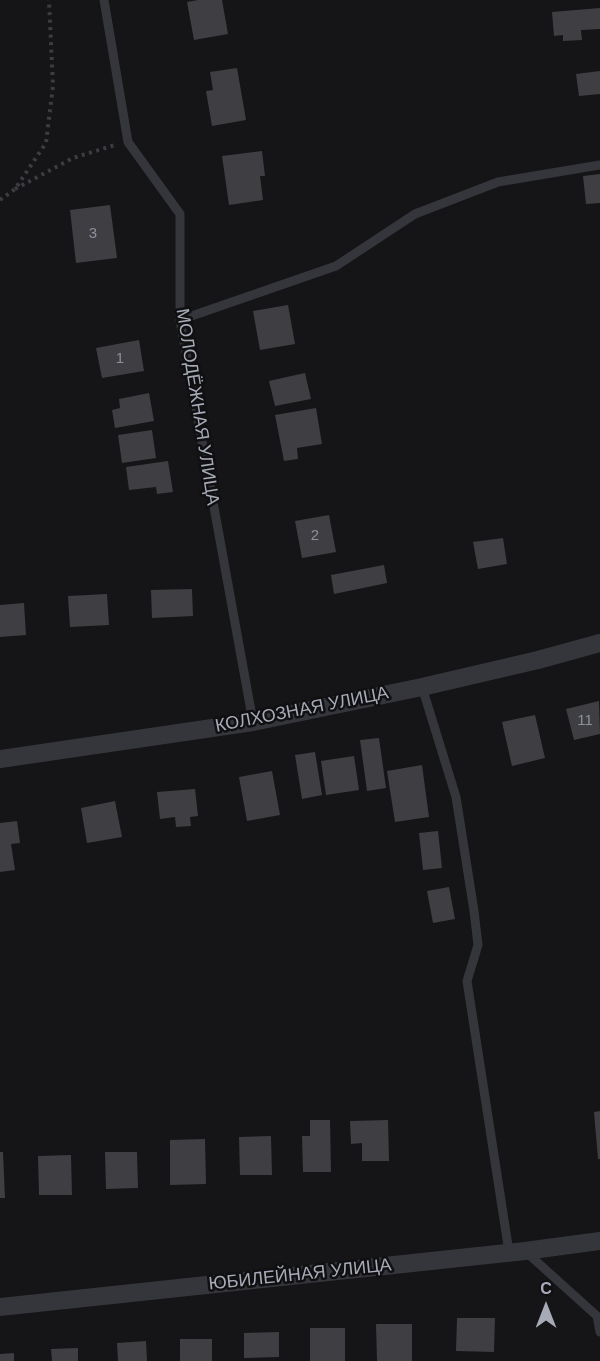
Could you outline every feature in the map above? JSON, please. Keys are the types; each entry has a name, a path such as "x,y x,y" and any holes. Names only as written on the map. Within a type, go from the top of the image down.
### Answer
{"street":[{"name":"КОЛХОЗНАЯ УЛИЦА","path":"0,759 253,722 422,687 600,643"},
{"name":"ЮБИЛЕЙНАЯ УЛИЦА","path":"0,1307 517,1252 600,1241"}],"lane":[{"name":"МОЛОДЁЖНАЯ УЛИЦА","path":"104,0 128,142 180,214 180,320 253,722"},
{"path":"180,320 336,266 415,214 498,182 600,165"},
{"path":"422,687 456,797 478,945 467,981 517,1252 597,1316 600,1332"}],"path":[{"path":"15,189 46,143 53,86 49,0"},
{"path":"0,200 15,189 73,158 128,142"}],"building":[{"path":"222,0 228,34 194,40 187,2"},
{"path":"600,8 600,29 581,30 582,40 563,41 563,35 554,36 552,12"},
{"path":"237,68 246,120 212,126 206,91 213,90 210,72"},
{"path":"600,71 600,94 579,96 576,74"},
{"path":"262,151 265,176 260,176 263,200 229,205 222,156"},
{"path":"600,174 600,203 586,204 583,176"},
{"path":"110,205 117,258 76,263 70,210"},
{"path":"288,305 295,344 260,350 253,311"},
{"path":"139,340 144,371 102,378 96,348"},
{"path":"305,373 311,399 275,406 269,381"},
{"path":"149,393 154,421 115,428 112,410 120,408 119,399"},
{"path":"316,408 322,444 297,448 298,459 284,461 275,415"},
{"path":"152,430 156,458 122,463 118,435"},
{"path":"168,461 173,492 157,494 156,487 129,490 126,467"},
{"path":"329,515 336,552 302,558 295,521"},
{"path":"503,538 507,564 478,569 473,542"},
{"path":"384,565 387,583 334,594 331,575"},
{"path":"192,589 193,616 152,618 151,590"},
{"path":"107,594 109,625 70,627 68,596"},
{"path":"24,603 26,635 0,637 0,605"},
{"path":"599,701 600,734 574,740 566,709"},
{"path":"535,715 545,758 512,766 502,722"},
{"path":"379,738 386,788 367,791 360,740"},
{"path":"315,752 322,795 302,799 295,755"},
{"path":"354,756 359,790 326,795 321,761"},
{"path":"422,765 429,817 395,822 387,771"},
{"path":"272,771 280,815 247,821 239,777"},
{"path":"195,789 198,816 190,817 191,826 176,827 175,817 160,819 157,792"},
{"path":"115,801 122,837 87,843 81,808"},
{"path":"17,821 20,843 11,844 15,870 0,872 0,823"},
{"path":"438,831 442,868 423,870 419,833"},
{"path":"449,887 455,919 433,923 427,891"},
{"path":"600,1111 600,1159 598,1159 594,1112"},
{"path":"310,1120 330,1120 331,1172 303,1172 302,1136 310,1136"},
{"path":"388,1120 389,1161 362,1161 362,1143 351,1144 350,1121"},
{"path":"271,1136 272,1175 240,1175 239,1137"},
{"path":"205,1139 206,1184 170,1185 170,1140"},
{"path":"0,1152 3,1152 5,1198 0,1198"},
{"path":"105,1152 137,1152 138,1188 106,1189"},
{"path":"71,1155 72,1195 39,1195 38,1156"},
{"path":"457,1318 495,1318 494,1352 456,1351"},
{"path":"376,1324 412,1324 412,1361 377,1361"},
{"path":"310,1328 345,1328 345,1361 310,1361"},
{"path":"279,1332 279,1357 244,1358 244,1333"},
{"path":"180,1339 212,1339 212,1361 180,1361"},
{"path":"146,1341 147,1361 118,1361 117,1343"},
{"path":"78,1348 78,1361 52,1361 51,1349"},
{"path":"14,1353 14,1361 0,1361 0,1354"}]}
